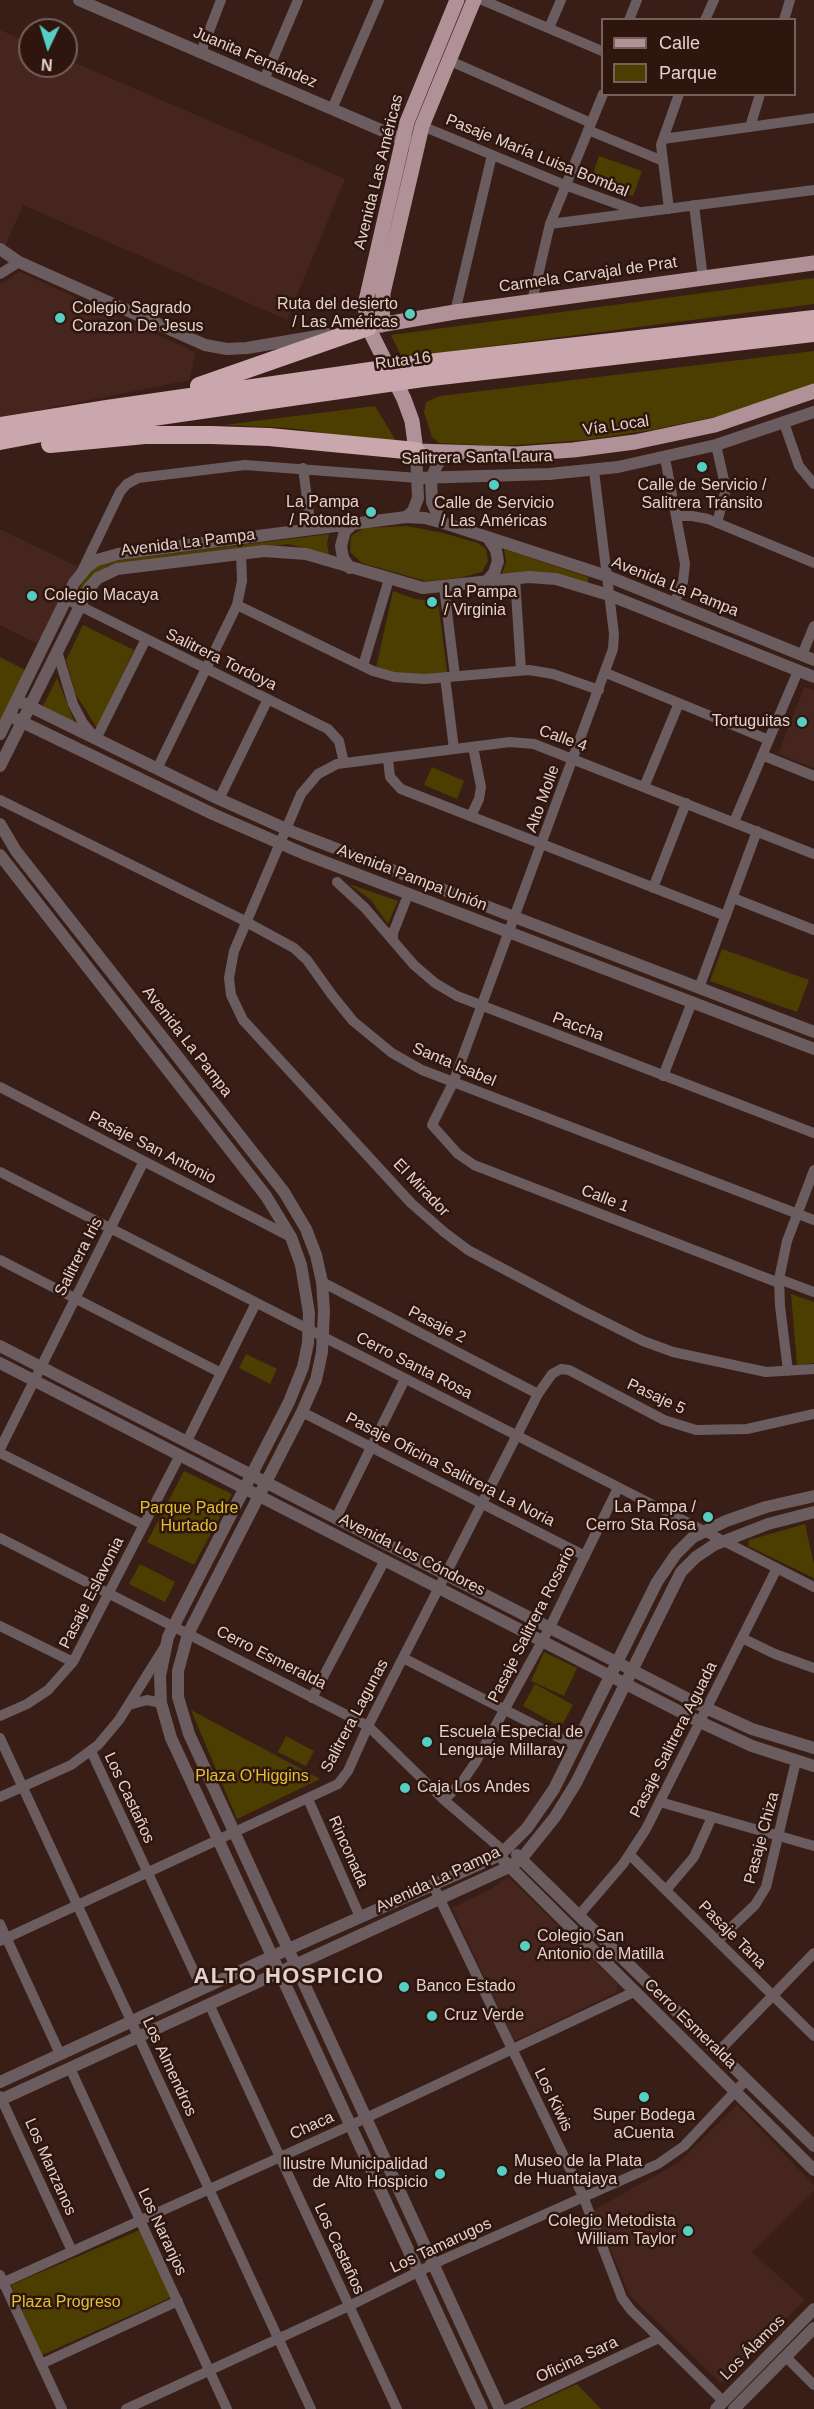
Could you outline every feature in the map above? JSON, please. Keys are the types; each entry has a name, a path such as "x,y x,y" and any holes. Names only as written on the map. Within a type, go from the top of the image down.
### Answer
{"highway":[{"name":"Ruta 16","path":"0,426 430,362 814,319"},
{"path":"107,409 232,376 375,326"},
{"name":"Ruta 16","path":"0,441 65,429 423,378 814,333"},
{"path":"0,451 106,438 183,435 250,436 416,451"}],"main road":[{"name":"Avenida Las Américas","path":"416,451 415,432 404,399 383,357 375,326 366,314 366,296 411,110 457,0"},
{"name":"Avenida Las Américas","path":"375,326 422,126 474,0"},
{"name":"Carmela Carvajal de Prat","path":"375,326 455,312 814,263"},
{"name":"Vía Local","path":"416,451 544,453 635,442 723,422 814,391"}],"street":[{"name":"Juanita Fernández","path":"78,0 417,146"},
{"path":"201,52 221,0"},
{"path":"264,80 298,0"},
{"path":"332,109 379,0"},
{"path":"482,0 601,50"},
{"path":"549,28 561,0"},
{"path":"630,18 637,0"},
{"path":"706,18 714,0"},
{"path":"785,18 790,0"},
{"path":"448,60 663,161"},
{"path":"532,301 550,224 602,96"},
{"path":"669,209 663,161 663,139 678,96"},
{"path":"750,127 759,96"},
{"path":"663,139 814,118"},
{"name":"Pasaje María Luisa Bombal","path":"422,126 565,185 641,212"},
{"path":"455,312 492,155"},
{"name":"Pasaje María Luisa Bombal","path":"550,224 814,190"},
{"path":"694,205 703,278"},
{"path":"0,249 19,262 194,341 216,347 247,348 375,326"},
{"path":"0,274 19,262"},
{"name":"Salitrera Santa Laura","path":"81,573 120,492 127,484 138,478 245,465 431,479 594,471 665,458 716,445 814,412"},
{"path":"784,423 799,466 814,484"},
{"path":"716,445 726,489 717,523"},
{"path":"406,517 417,502 416,451"},
{"path":"441,522 432,502 431,479 437,465 447,453"},
{"path":"665,458 685,571 674,604"},
{"path":"303,468 311,529"},
{"name":"Alto Molle","path":"432,1125 453,1083 606,673 614,642 594,471"},
{"path":"676,516 699,517 717,523 814,563"},
{"name":"Avenida La Pampa","path":"0,734 66,599 81,573 97,560 111,555 406,517 441,522 607,576 808,658"},
{"path":"351,568 343,558 341,546 345,531 353,524"},
{"path":"486,582 495,573 498,561 494,546 488,538"},
{"name":"Avenida La Pampa","path":"0,766 93,583 110,571 241,553 291,551 423,588 515,578 556,579 609,595 814,677"},
{"path":"157,769 237,605 242,581 241,553"},
{"path":"515,578 521,670"},
{"path":"363,666 389,579"},
{"path":"444,587 454,749"},
{"name":"Salitrera Tordoya","path":"66,599 333,733 341,745 344,763"},
{"path":"237,605 383,675 404,679 521,670 553,674 599,690"},
{"path":"808,658 814,626"},
{"path":"57,651 73,704 83,723 96,739 146,639"},
{"path":"734,822 798,671"},
{"path":"606,673 769,740"},
{"path":"219,800 267,699"},
{"name":"Avenida Pampa Unión","path":"17,700 219,800 286,829 814,1032"},
{"path":"645,787 679,703"},
{"name":"Avenida Pampa Unión","path":"9,716 280,844 408,895 814,1048"},
{"name":"Calle 4","path":"286,829 301,794 311,780 330,767 344,763 510,742 526,742 542,746 814,854"},
{"path":"471,816 479,799 481,787 473,747"},
{"path":"762,755 814,776"},
{"path":"388,759 390,777 401,789 726,916"},
{"name":"Santa Isabel","path":"0,800 287,944 301,954 342,1008 379,1043 407,1062 453,1083 814,1220"},
{"path":"653,888 686,803"},
{"name":"Avenida La Pampa","path":"0,824 16,851 284,1192 306,1229 316,1255 322,1282 324,1311 323,1337 316,1380 302,1412 188,1634 177,1671 180,1710 234,1833 500,2409"},
{"name":"El Mirador","path":"286,829 234,951 229,972 231,995 238,1011 400,1190 444,1232 495,1266 651,1344 705,1360 766,1372 814,1369"},
{"path":"699,987 757,831"},
{"name":"Avenida La Pampa","path":"0,855 266,1196 291,1237 305,1280 309,1330 304,1361 295,1391 174,1627 165,1648 160,1676 161,1703 171,1738 482,2409"},
{"name":"Paccha","path":"336,882 365,908 409,960 435,983 457,996 814,1133"},
{"path":"393,939 393,933 408,895"},
{"path":"733,898 814,930"},
{"path":"663,1076 692,1002"},
{"name":"Pasaje San Antonio","path":"1,1090 291,1237"},
{"name":"Calle 1","path":"432,1125 458,1154 474,1165 779,1281 814,1292"},
{"name":"Salitrera Iris","path":"41,1367 144,1161"},
{"path":"788,1371 779,1281 787,1241 814,1170"},
{"name":"Cerro Santa Rosa","path":"0,1172 814,1587"},
{"path":"0,1260 221,1373"},
{"name":"Pasaje 2","path":"322,1282 538,1394"},
{"path":"187,1442 256,1303"},
{"name":"Avenida Los Cóndores","path":"0,1346 706,1708 752,1729 814,1748"},
{"name":"Avenida Los Cóndores","path":"0,1364 700,1722 753,1746 814,1766"},
{"path":"41,1367 0,1451 144,1525"},
{"name":"Salitrera Lagunas","path":"3,1939 332,1788 343,1779 538,1394 552,1374 561,1369"},
{"name":"Pasaje 5","path":"561,1369 664,1420 696,1430 735,1431 814,1414"},
{"path":"336,1518 405,1379"},
{"name":"Pasaje Oficina Salitrera La Noria","path":"302,1412 585,1556"},
{"name":"Pasaje Eslavonia","path":"0,1716 38,1698 57,1682 73,1662 180,1455"},
{"name":"Pasaje Salitrera Rosario","path":"444,1800 471,1770 550,1627 618,1488"},
{"name":"Avenida La Pampa","path":"0,2082 433,1885 502,1850 526,1828 547,1801 666,1566 687,1541 704,1531 758,1510 814,1496"},
{"name":"Avenida La Pampa","path":"1,2098 509,1867 522,1858 545,1831 571,1791 681,1572 704,1551 724,1541 768,1524 814,1512"},
{"name":"Cerro Esmeralda","path":"0,1538 368,1726 444,1800 502,1850 522,1858 814,2146"},
{"path":"312,1698 385,1560"},
{"name":"Pasaje Salitrera Aguada","path":"579,1914 630,1855 660,1802 777,1568"},
{"path":"0,1626 73,1662"},
{"path":"742,1638 814,1668"},
{"path":"0,1797 71,1765 91,1751 112,1730 165,1648"},
{"path":"403,1658 576,1746"},
{"path":"129,1706 142,1700 161,1703"},
{"name":"Los Almendros","path":"0,1738 311,2409"},
{"name":"Los Castaños","path":"91,1751 202,1989"},
{"name":"Pasaje Chiza","path":"717,1941 762,1896 769,1878 796,1761"},
{"name":"Rinconada","path":"308,1799 360,1917"},
{"path":"660,1802 814,1846"},
{"path":"666,1890 694,1857 712,1817"},
{"name":"Cerro Esmeralda","path":"502,1850 509,1867 814,2170"},
{"name":"Pasaje Tana","path":"630,1855 814,2036"},
{"name":"Los Kiwis","path":"433,1885 583,2196 622,2298 719,2405"},
{"path":"0,1924 3,1939 60,2054"},
{"path":"690,2046 706,2052 718,2052 814,1953"},
{"name":"Chaca","path":"1,2280 72,2251 351,2125 634,1992"},
{"name":"Los Castaños","path":"209,2004 397,2409"},
{"name":"Los Naranjos","path":"70,2068 227,2409"},
{"name":"Los Tamarugos","path":"126,2409 142,2406 209,2370 349,2306 418,2271 672,2156 746,2080"},
{"name":"Los Manzanos","path":"1,2098 72,2251"},
{"path":"1,2280 62,2409"},
{"path":"41,2364 178,2301"},
{"name":"Los Álamos","path":"719,2405 814,2309"},
{"name":"Los Álamos","path":"734,2409 814,2328"},
{"name":"Oficina Sara","path":"508,2409 659,2338"},
{"path":"786,2357 814,2385"}],"shaded area":[{"path":"0,30 18,38 18,78 78,78 78,64 345,179 287,320 23,205 0,257"},
{"name":"Colegio Sagrado Corazon De Jesus","path":"20,272 195,352 190,380 0,418 0,284"},
{"name":"Colegio Macaya","path":"0,529 78,567 40,645 0,625"},
{"name":"Tortuguitas","path":"804,687 814,690 814,768 778,754"},
{"name":"Colegio San Antonio de Matilla","path":"508,1877 618,1984 616,1993 514,2041 452,1908 491,1889"},
{"name":"Colegio Metodista William Taylor","path":"737,2105 814,2185 814,2191 752,2252 805,2300 721,2383 630,2296 594,2210 679,2162"}],"green space":[{"path":"599,156 642,171 633,196 590,182"},
{"path":"814,278 814,304 402,358 391,335"},
{"path":"814,351 814,384 719,416 652,430 585,440 502,446 439,443 432,437 424,412 426,402 440,396"},
{"path":"375,406 398,444 290,428 224,425"},
{"path":"407,526 478,543 486,549 488,561 482,572 459,578 425,581 362,563 350,552 351,536 364,528"},
{"path":"329,534 327,544 329,555 289,544 109,565 89,580 82,594 78,592 85,576 104,562"},
{"path":"504,549 588,577 588,583 546,572 502,574 506,562"},
{"path":"393,591 415,599 438,601 447,672 406,677 376,668"},
{"path":"83,625 134,650 97,728 75,693 66,660"},
{"path":"0,657 25,670 0,725"},
{"path":"57,678 75,723 43,706"},
{"path":"432,767 464,781 457,799 424,785"},
{"path":"349,884 398,901 388,924 371,900"},
{"path":"722,949 809,980 797,1012 710,981"},
{"path":"791,1294 814,1302 814,1363 797,1365"},
{"path":"246,1354 277,1369 270,1384 239,1368"},
{"name":"Parque Padre Hurtado","path":"184,1471 232,1494 194,1565 147,1542"},
{"path":"805,1524 814,1565 814,1578 748,1546 749,1540"},
{"path":"140,1564 175,1582 165,1602 129,1584"},
{"path":"544,1652 577,1668 564,1696 531,1681"},
{"path":"535,1684 573,1705 561,1727 523,1706"},
{"name":"Plaza O'Higgins","path":"191,1710 320,1779 237,1819"},
{"path":"286,1736 314,1751 306,1766 278,1752"},
{"name":"Plaza Progreso","path":"142,2229 172,2297 42,2355 11,2285"},
{"path":"577,2384 601,2409 522,2409 531,2405"}],"place":[{"name":"Ruta del desierto / Las Américas","path":"410,314"},
{"name":"Colegio Sagrado Corazon De Jesus","path":"60,318"},
{"name":"Calle de Servicio / Salitrera Tránsito","path":"702,467"},
{"name":"Calle de Servicio / Las Américas","path":"494,485"},
{"name":"La Pampa / Rotonda","path":"371,512"},
{"name":"Colegio Macaya","path":"32,596"},
{"name":"La Pampa / Virginia","path":"432,602"},
{"name":"Tortuguitas","path":"802,722"},
{"name":"La Pampa / Cerro Sta Rosa","path":"708,1517"},
{"name":"Escuela Especial de Lenguaje Millaray","path":"427,1742"},
{"name":"Caja Los Andes","path":"405,1788"},
{"name":"Colegio San Antonio de Matilla","path":"525,1946"},
{"name":"Banco Estado","path":"404,1987"},
{"name":"Cruz Verde","path":"432,2016"},
{"name":"Super Bodega aCuenta","path":"644,2097"},
{"name":"Museo de la Plata de Huantajaya","path":"502,2171"},
{"name":"Ilustre Municipalidad de Alto Hospicio","path":"440,2174"},
{"name":"Colegio Metodista William Taylor","path":"688,2231"}],"district":[{"name":"ALTO HOSPICIO","path":"289,1977"}]}
